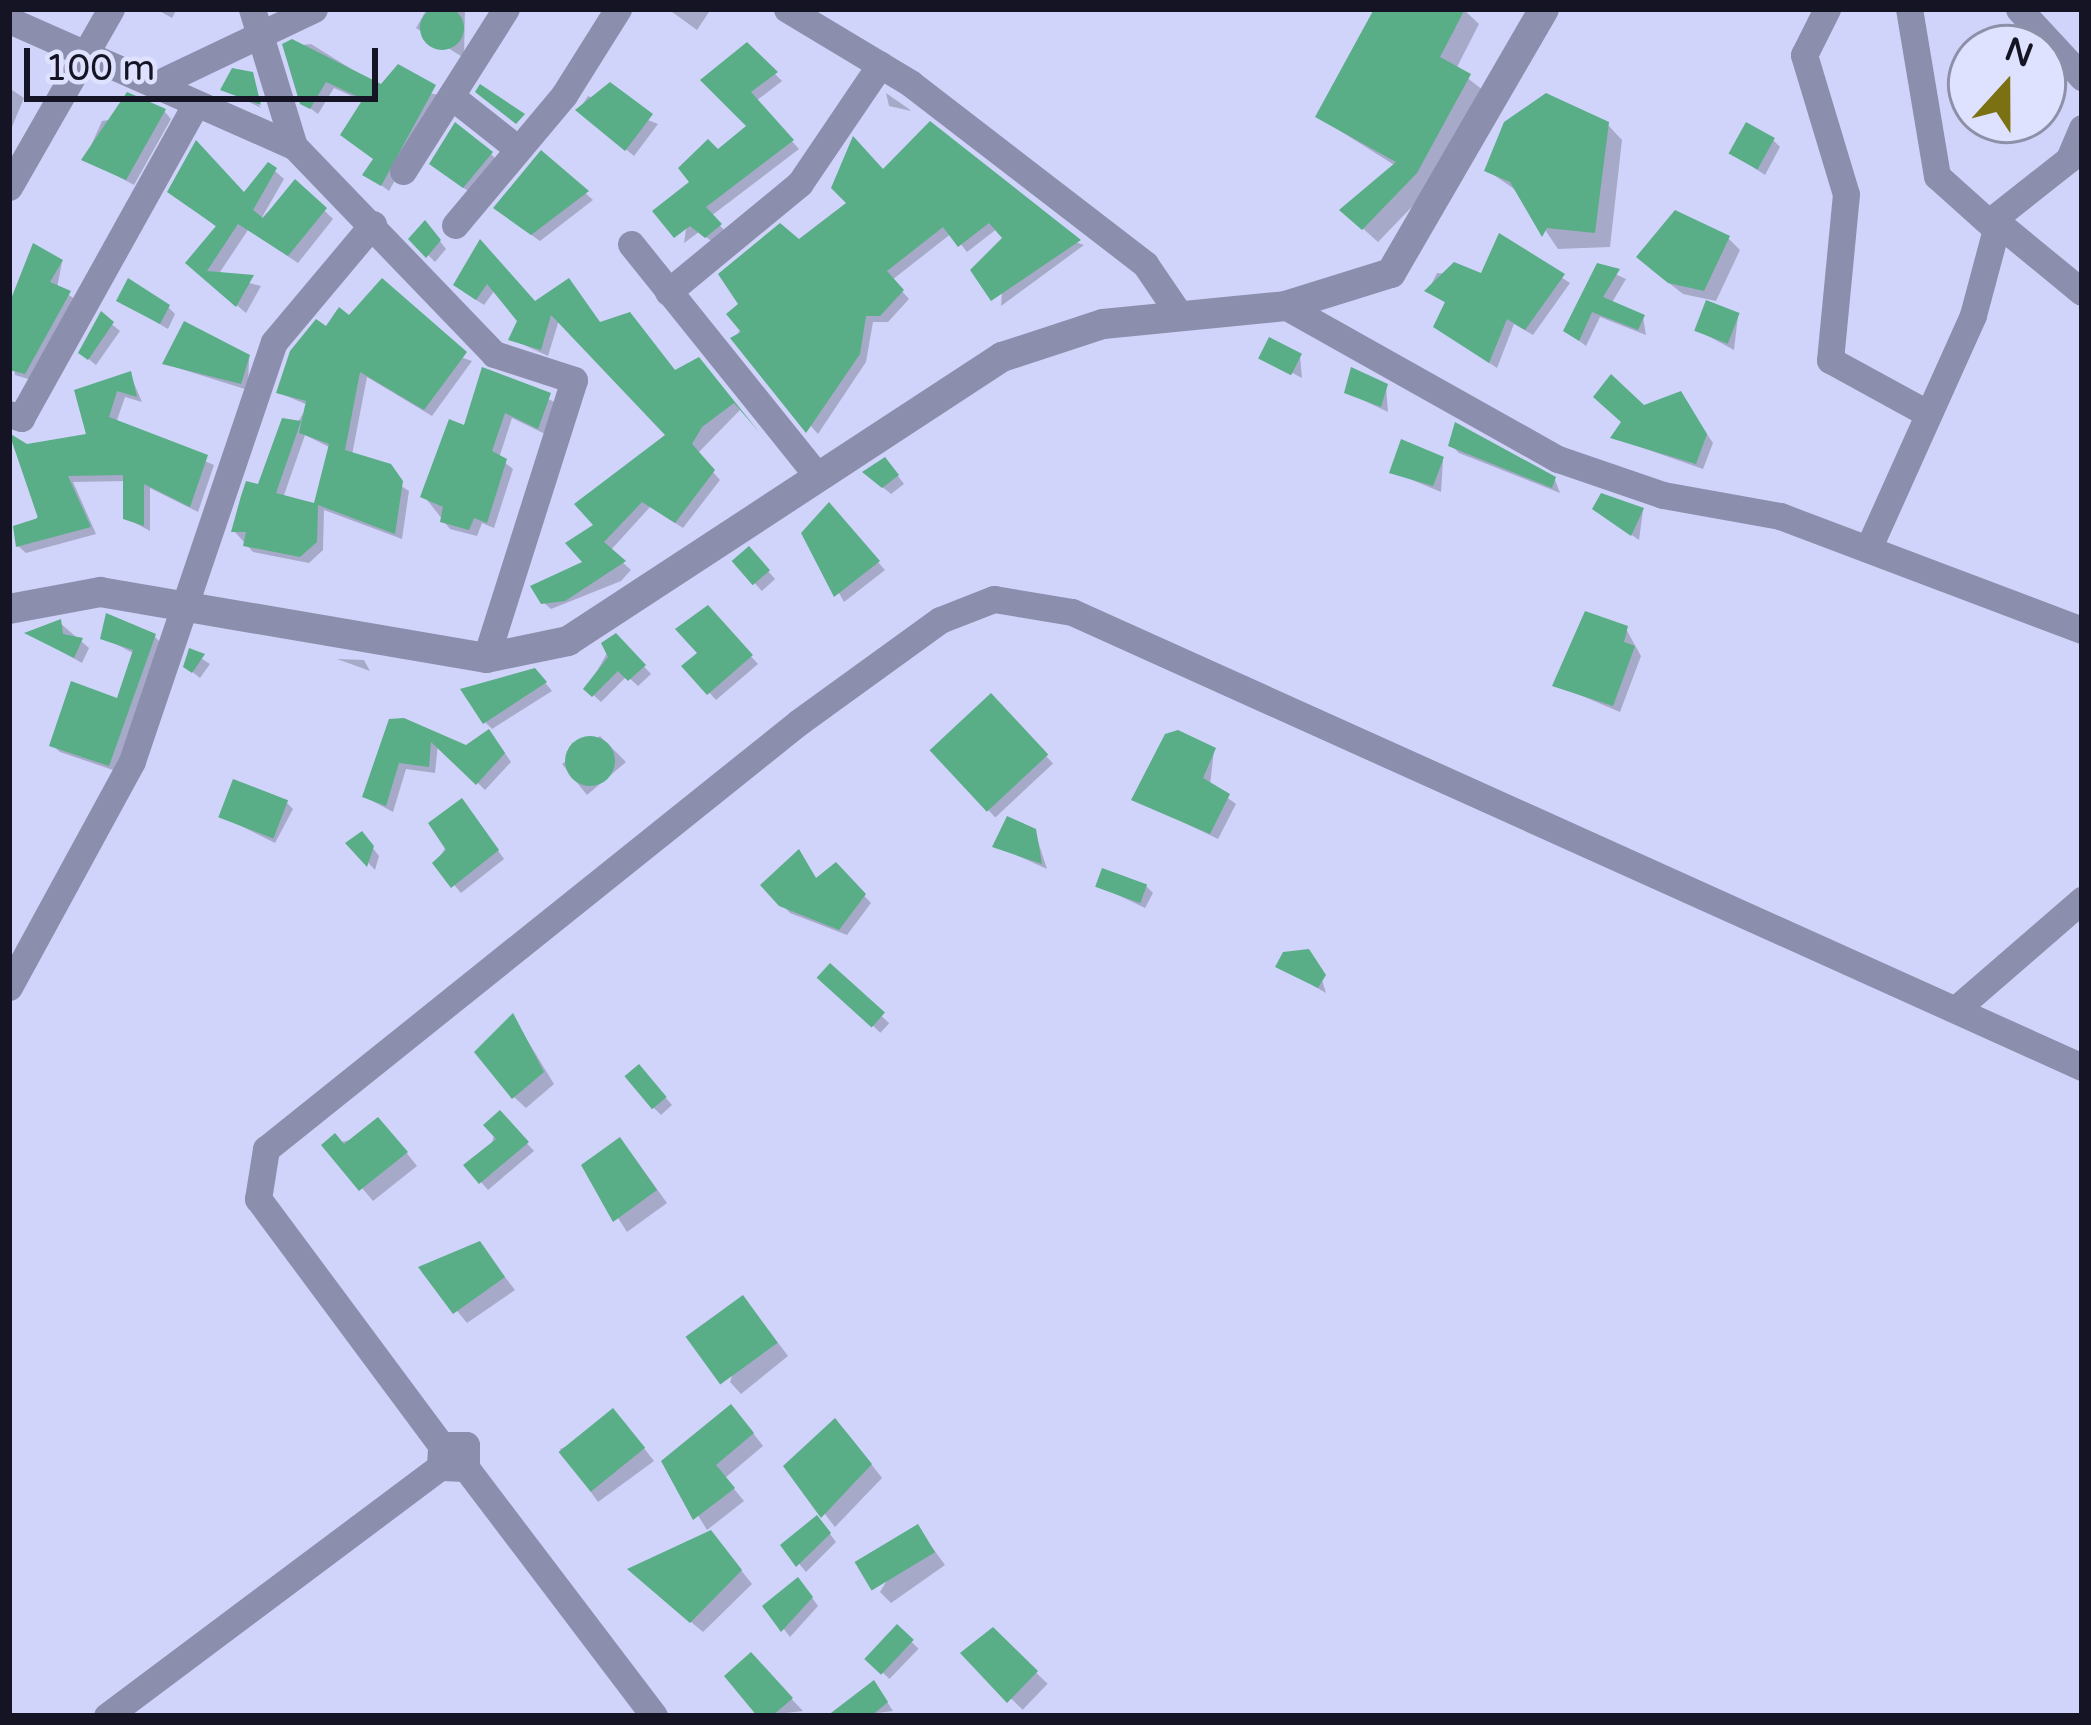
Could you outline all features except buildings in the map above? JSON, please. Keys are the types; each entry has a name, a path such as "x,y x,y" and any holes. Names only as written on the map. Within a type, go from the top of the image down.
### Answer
{"street":[{"path":"9,187 111,9"},
{"path":"252,9 294,146"},
{"path":"165,80 260,42 314,9"},
{"path":"403,171 506,9"},
{"path":"455,225 518,149 618,9"},
{"path":"787,9 880,65 1145,264 1177,311"},
{"path":"9,609 100,592 190,603 486,658 615,618 817,475 1001,357 1177,311 1285,306 1391,273 1544,9"},
{"path":"1827,9 1804,56 1846,194 1830,360 1925,412"},
{"path":"1909,9 1937,176 2082,292"},
{"path":"2019,9 2082,77"},
{"path":"9,20 165,80 194,106 294,146 494,354 574,380 486,658"},
{"path":"668,292 800,183 880,65"},
{"path":"451,96 518,149"},
{"path":"9,414 22,416 194,106"},
{"path":"1868,549 1925,412 1973,315 1993,219 2069,159 2082,128"},
{"path":"9,987 103,824 190,603 274,342 373,224"},
{"path":"631,244 817,475"},
{"path":"1285,306 1558,459 1868,549 2082,630"},
{"path":"654,1716 449,1460 258,1199 266,1149 799,722 940,620 994,599 1072,612 2082,1067"},
{"path":"1956,1010 2082,900"},
{"path":"107,1716 449,1460"}]}
